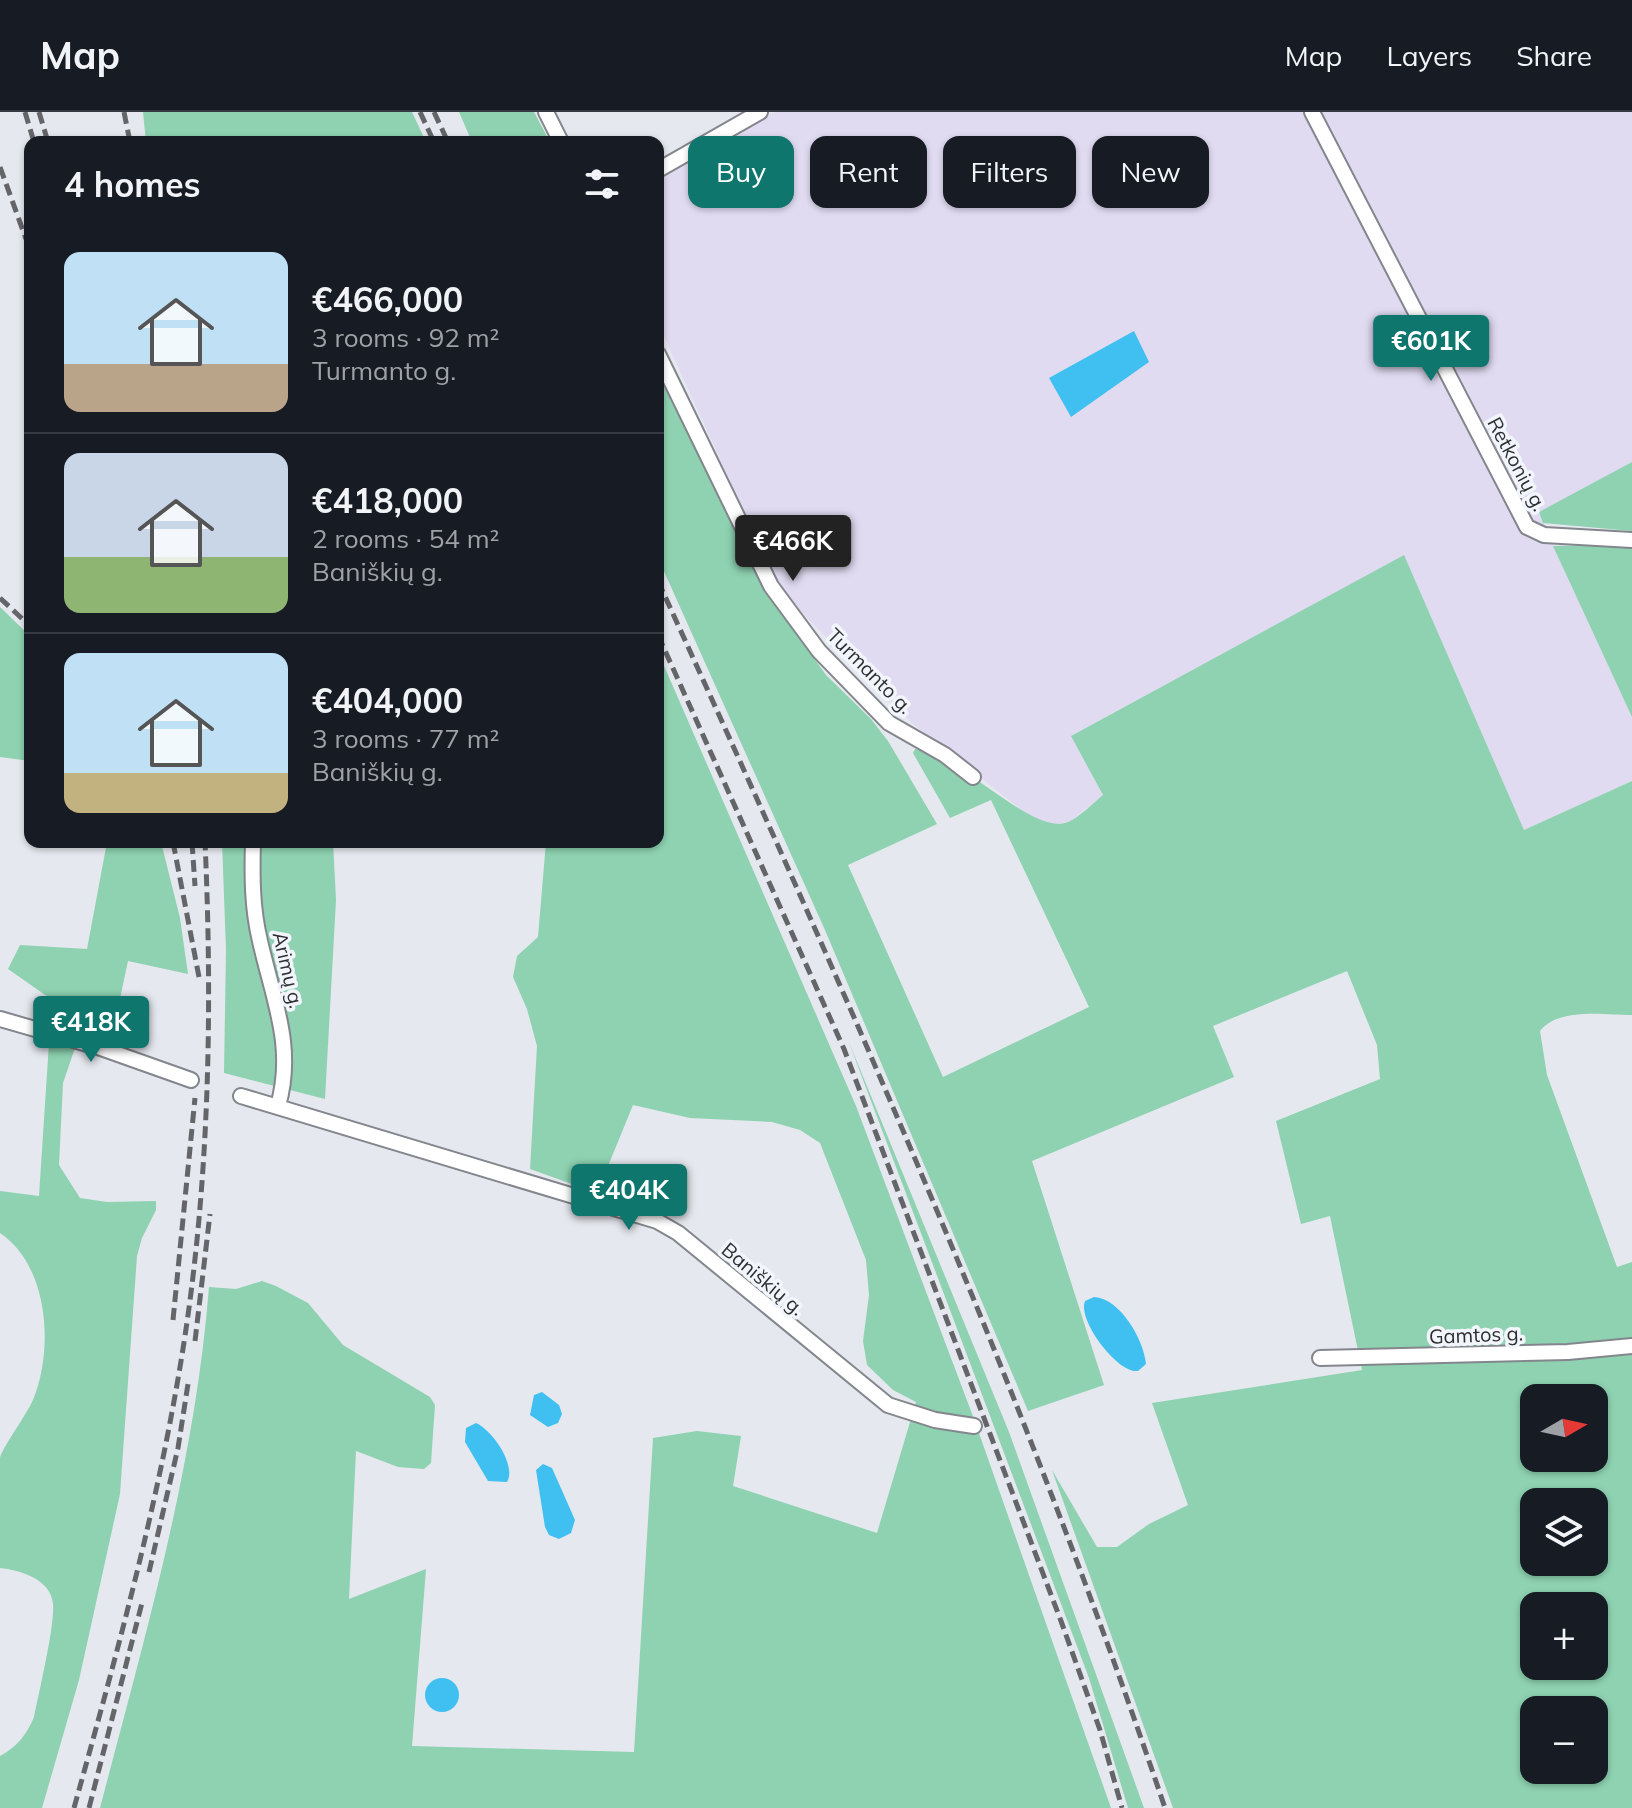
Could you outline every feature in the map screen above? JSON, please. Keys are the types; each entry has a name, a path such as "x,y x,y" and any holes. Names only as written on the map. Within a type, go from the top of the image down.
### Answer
{"street":[{"path":"546,112 558,136"},
{"path":"664,167 760,112"},
{"name":"Retkonių g.","path":"1312,112 1527,527 1544,535 1632,540"},
{"name":"Turmanto g.","path":"664,366 771,586 819,651 889,723 945,755 973,777"},
{"name":"Arimų g.","path":"253,848 252,895 284,1047 286,1077 278,1106"},
{"path":"0,1019 98,1047 191,1080"},
{"name":"Baniškių g.","path":"241,1096 657,1221 678,1233 888,1405 935,1420 974,1426"},
{"name":"Gamtos g.","path":"1320,1358 1568,1352 1632,1346"}],"shaded area":[{"path":"775,112 1632,112 1632,462 1539,513 1632,717 1632,781 1524,830 1404,556 1072,735 1103,796 1069,822 1048,825 1034,820 912,723 804,615 774,577 664,336 664,177 688,163 688,208 794,208 794,136 734,136"}],"green space":[{"path":"143,112 412,112 423,136 145,136"},
{"path":"459,112 534,112 547,136 469,136"},
{"path":"664,387 769,595 826,675 871,719 888,741 937,824 848,865 943,1077 1089,1007 991,800 950,818 913,753 915,749 952,764 1035,817 1053,823 1068,822 1103,795 1071,736 1404,555 1524,830 1632,781 1632,1015 1570,1015 1548,1023 1540,1031 1547,1075 1617,1267 1632,1262 1632,1808 1173,1808 1052,1470 1097,1547 1117,1547 1149,1524 1188,1505 1152,1403 1362,1370 1330,1216 1301,1224 1276,1121 1380,1079 1377,1045 1347,971 1213,1026 1234,1077 1032,1161 1104,1385 1028,1411 825,930 664,571"},
{"path":"1632,462 1632,531 1543,523 1539,512"},
{"path":"1553,546 1632,547 1632,717"},
{"path":"0,607 24,630 24,760 0,757"},
{"path":"664,666 856,1106 974,1419 1111,1808 100,1808 151,1614 180,1485 202,1353 209,1287 236,1289 262,1281 276,1286 308,1303 343,1345 430,1397 435,1405 431,1463 424,1469 398,1467 356,1451 349,1599 426,1569 412,1746 634,1752 653,1438 697,1431 741,1436 733,1486 877,1533 916,1402 893,1390 867,1365 863,1341 869,1295 866,1260 820,1143 800,1130 772,1122 690,1118 633,1105 597,1193 530,1169 537,1046 527,1009 513,977 517,956 538,937 545,848 664,848"},
{"path":"106,848 162,848 180,918 188,974 128,961 111,1041 8,969 20,945 87,949"},
{"path":"222,848 333,848 336,900 325,1099 224,1073 226,950"},
{"path":"848,1040 1009,1432 1144,1808 1128,1808 1089,1678"},
{"path":"49,1043 75,1048 63,1083 59,1165 80,1198 107,1202 156,1201 156,1210 137,1256 120,1494 79,1680 42,1808 0,1808 0,1756 21,1740 34,1717 53,1614 51,1595 41,1582 25,1574 0,1568 0,1458 33,1400 40,1380 45,1333 38,1287 29,1266 0,1233 0,1191 39,1196"}],"water":[{"path":"1134,331 1149,362 1071,417 1049,378"},
{"path":"1094,1297 1113,1305 1136,1333 1146,1364 1138,1371 1120,1364 1093,1332 1084,1310 1085,1301"},
{"path":"542,1392 559,1405 562,1414 558,1423 548,1427 530,1415 534,1395"},
{"path":"476,1423 489,1433 506,1458 509,1467 507,1482 488,1481 465,1442 466,1428"},
{"path":"543,1464 552,1468 575,1520 571,1533 559,1539 549,1535 545,1527 536,1470"},
{"path":"442,1678 454,1683 459,1695 454,1707 442,1712 430,1707 425,1695 430,1683"}],"railway":[{"path":"25,112 32,136"},
{"path":"39,112 46,136"},
{"path":"124,112 129,136"},
{"path":"420,112 431,136"},
{"path":"434,112 445,136"},
{"path":"0,167 24,233"},
{"path":"664,594 862,1035 991,1341 1052,1495 1165,1808"},
{"path":"0,598 24,620"},
{"path":"664,648 844,1049 1061,1621 1100,1730 1122,1808"},
{"path":"174,848 199,977"},
{"path":"192,848 195,886"},
{"path":"74,1808 145,1537 169,1428 189,1307 203,1175 206,1108 209,975 205,848"},
{"path":"173,1320 195,1098"},
{"path":"195,1341 210,1214"},
{"path":"149,1572 178,1448 188,1384"},
{"path":"89,1808 143,1599"}]}
